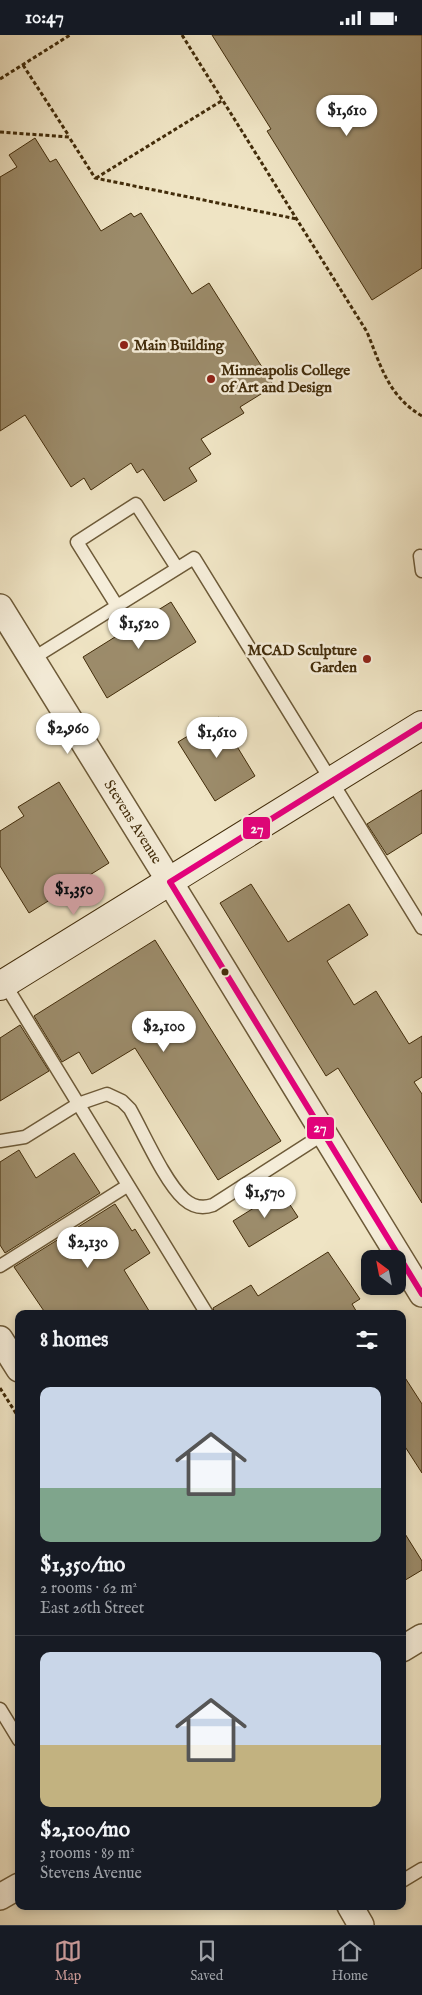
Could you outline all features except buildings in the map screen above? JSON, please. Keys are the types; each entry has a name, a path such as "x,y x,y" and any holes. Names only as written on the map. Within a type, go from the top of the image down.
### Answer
{"street":[{"name":"Stevens Avenue","path":"0,607 325,1133 422,1294"},
{"path":"1,982 170,882 422,725"},
{"path":"0,1339 15,1363"},
{"path":"0,1897 15,1888"}],"lane":[{"path":"117,606 77,542 136,504 177,569"},
{"path":"422,557 420,556 422,571"},
{"path":"32,659 194,558 422,928"},
{"path":"1,982 205,1310"},
{"path":"0,1141 26,1137 78,1105 107,1093 122,1101 130,1109 174,1188 186,1201 199,1207 213,1205 325,1133"},
{"path":"0,1266 128,1186"},
{"path":"0,1709 15,1733"},
{"path":"406,1879 422,1869"}],"path":[{"path":"0,79 70,35"},
{"path":"182,35 367,332 388,383 401,402 422,416"},
{"path":"23,65 95,178 298,219"},
{"path":"95,178 223,100"},
{"path":"0,132 69,137"},
{"path":"0,1388 15,1412"}],"transit line":[{"name":"27","path":"422,725 170,882 422,1294"}],"place":[{"name":"Main Building","path":"124,345"},
{"name":"Minneapolis College of Art and Design","path":"211,379"},
{"name":"MCAD Sculpture Garden","path":"367,659"}]}
